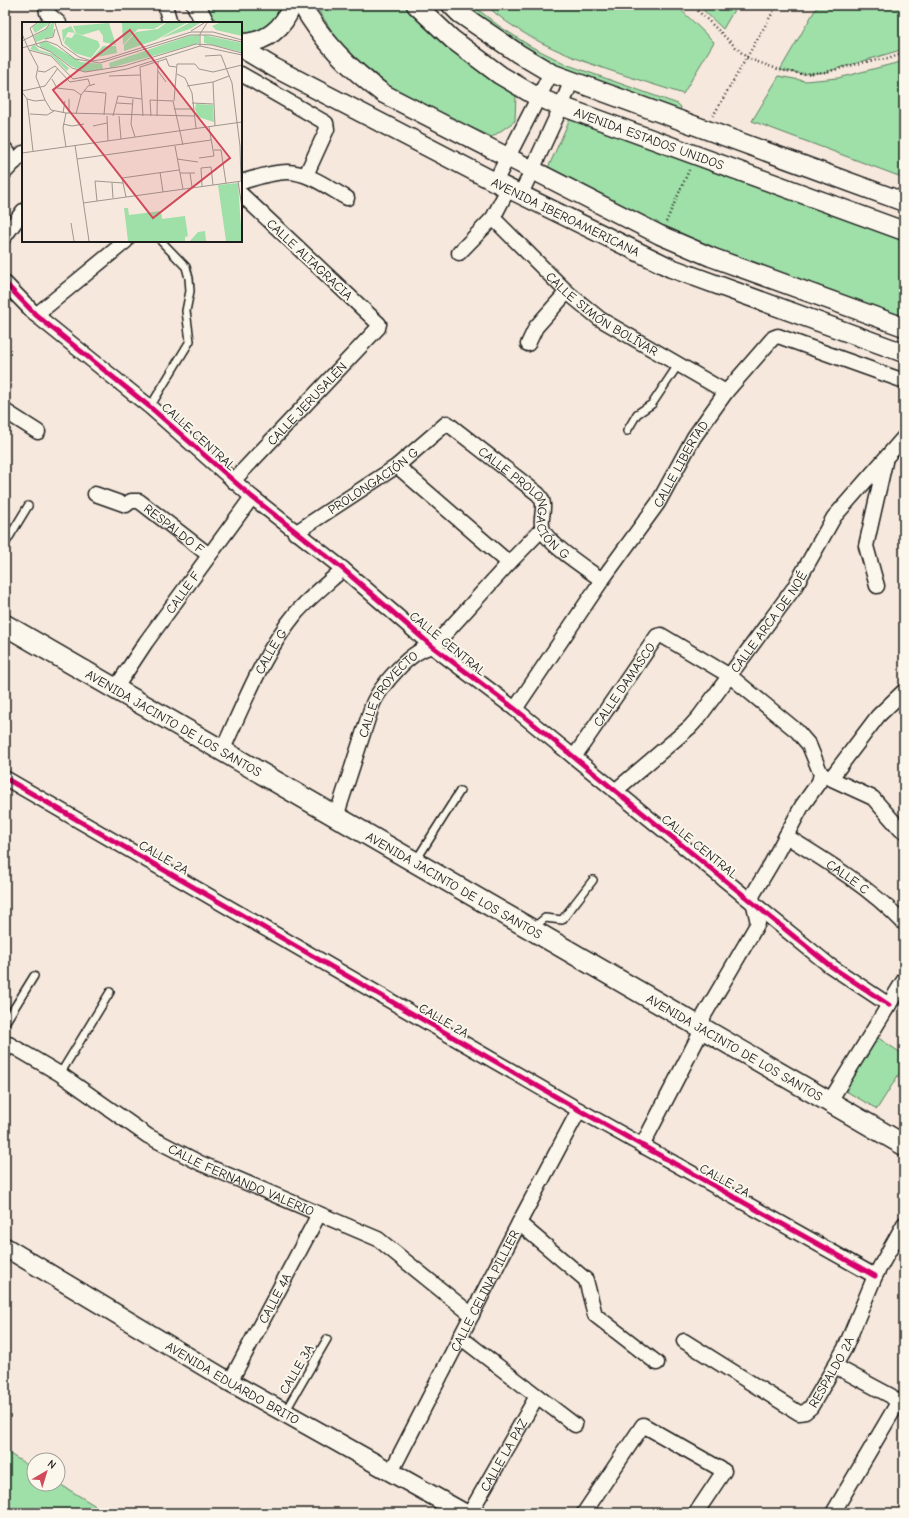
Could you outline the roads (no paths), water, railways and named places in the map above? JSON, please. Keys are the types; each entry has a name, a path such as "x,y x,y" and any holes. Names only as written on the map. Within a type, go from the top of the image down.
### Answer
{"main road":[{"name":"AVENIDA JACINTO DE LOS SANTOS","path":"5,625 904,1144"}],"street":[{"path":"166,5 170,22"},
{"path":"196,5 204,22"},
{"path":"242,43 259,41 274,33 285,21 292,5"},
{"name":"AVENIDA IBEROAMERICANA","path":"302,5 336,53 364,80 384,94 660,235 712,257 904,328"},
{"name":"AVENIDA ESTADOS UNIDOS","path":"416,5 452,39 500,74 539,98 904,230"},
{"name":"AVENIDA ESTADOS UNIDOS","path":"451,5 459,13 518,54 551,73 571,82 904,202"},
{"path":"46,8 58,22"},
{"name":"AVENIDA IBEROAMERICANA","path":"242,49 275,68 508,188 671,268 904,353"},
{"path":"459,253 493,218 508,188 509,158 551,73"},
{"path":"242,75 326,123 327,129 306,175"},
{"path":"508,188 532,170 571,82"},
{"path":"5,148 19,157 5,172"},
{"path":"242,182 282,172 292,172 306,175 347,198"},
{"name":"CALLE ALTAGRACIA","path":"242,195 379,324"},
{"path":"5,236 22,212"},
{"name":"CALLE SIMÓN BOLÍVAR","path":"493,218 567,292 600,319 726,392"},
{"path":"36,315 125,242"},
{"name":"CALLE CENTRAL","path":"5,283 36,315 150,407 233,481 295,533 343,569 433,647 515,709 829,965 889,1005"},
{"path":"528,344 536,327 567,292"},
{"name":"CALLE JERUSALÉN","path":"233,481 325,385 378,328 379,324"},
{"name":"CALLE LIBERTAD","path":"515,709 602,580 658,503 694,437 726,392 776,336 904,381"},
{"path":"5,411 38,432"},
{"name":"CALLE PROLONGACIÓN G","path":"447,423 542,498 544,503 542,529 550,540 602,580"},
{"name":"PROLONGACIÓN G","path":"295,533 397,466 447,423"},
{"name":"CALLE ARCA DE NOÉ","path":"615,791 690,727 730,676 794,588 834,517 904,437"},
{"path":"877,586 866,546 885,459"},
{"path":"397,466 509,563"},
{"name":"RESPALDO F","path":"95,494 126,505 131,501 139,501 209,554"},
{"name":"CALLE F","path":"115,689 146,642 252,497"},
{"name":"CALLE PROYECTO","path":"336,817 376,699 389,680 415,653 424,647 433,647 542,529"},
{"name":"CALLE G","path":"222,751 267,658 284,630 297,612 343,569"},
{"name":"CALLE DAMASCO","path":"574,758 658,635 661,635 730,676 802,735 826,776"},
{"path":"642,1146 704,1028 703,1017 758,923 758,917 753,904 752,896 772,864 802,806 819,782 826,776 878,716 904,691"},
{"path":"826,776 873,798 901,830"},
{"name":"CALLE 2A","path":"5,778 579,1110 875,1276"},
{"name":"CALLE C","path":"786,836 854,879 880,900 904,923"},
{"path":"830,1101 904,980"},
{"name":"CALLE FERNANDO VALERIO","path":"6,1045 60,1074 148,1136 200,1163 378,1239 472,1315"},
{"name":"CALLE CELINA PILLIER","path":"392,1472 460,1337 579,1110"},
{"name":"CALLE 4A","path":"230,1382 319,1214"},
{"path":"519,1223 586,1280 595,1315 657,1363"},
{"name":"RESPALDO 2A","path":"684,1341 799,1413 805,1412 811,1408 845,1348 875,1276 904,1224"},
{"name":"AVENIDA EDUARDO BRITO","path":"5,1248 230,1382 463,1512"},
{"path":"460,1337 575,1425"},
{"path":"833,1513 896,1406 896,1401 891,1396 835,1366"},
{"name":"CALLE LA PAZ","path":"463,1512 537,1396"},
{"path":"584,1513 643,1425 724,1471 696,1513"}],"lane":[{"path":"150,407 190,341 186,311 190,292 189,278 186,267 162,242"},
{"path":"626,431 637,414 652,404 678,365"},
{"path":"5,544 28,506"},
{"path":"415,862 460,791"},
{"path":"531,929 545,918 562,920 593,880"},
{"path":"5,1022 34,976"},
{"path":"60,1074 110,992"},
{"name":"CALLE 3A","path":"285,1412 327,1339"}]}
